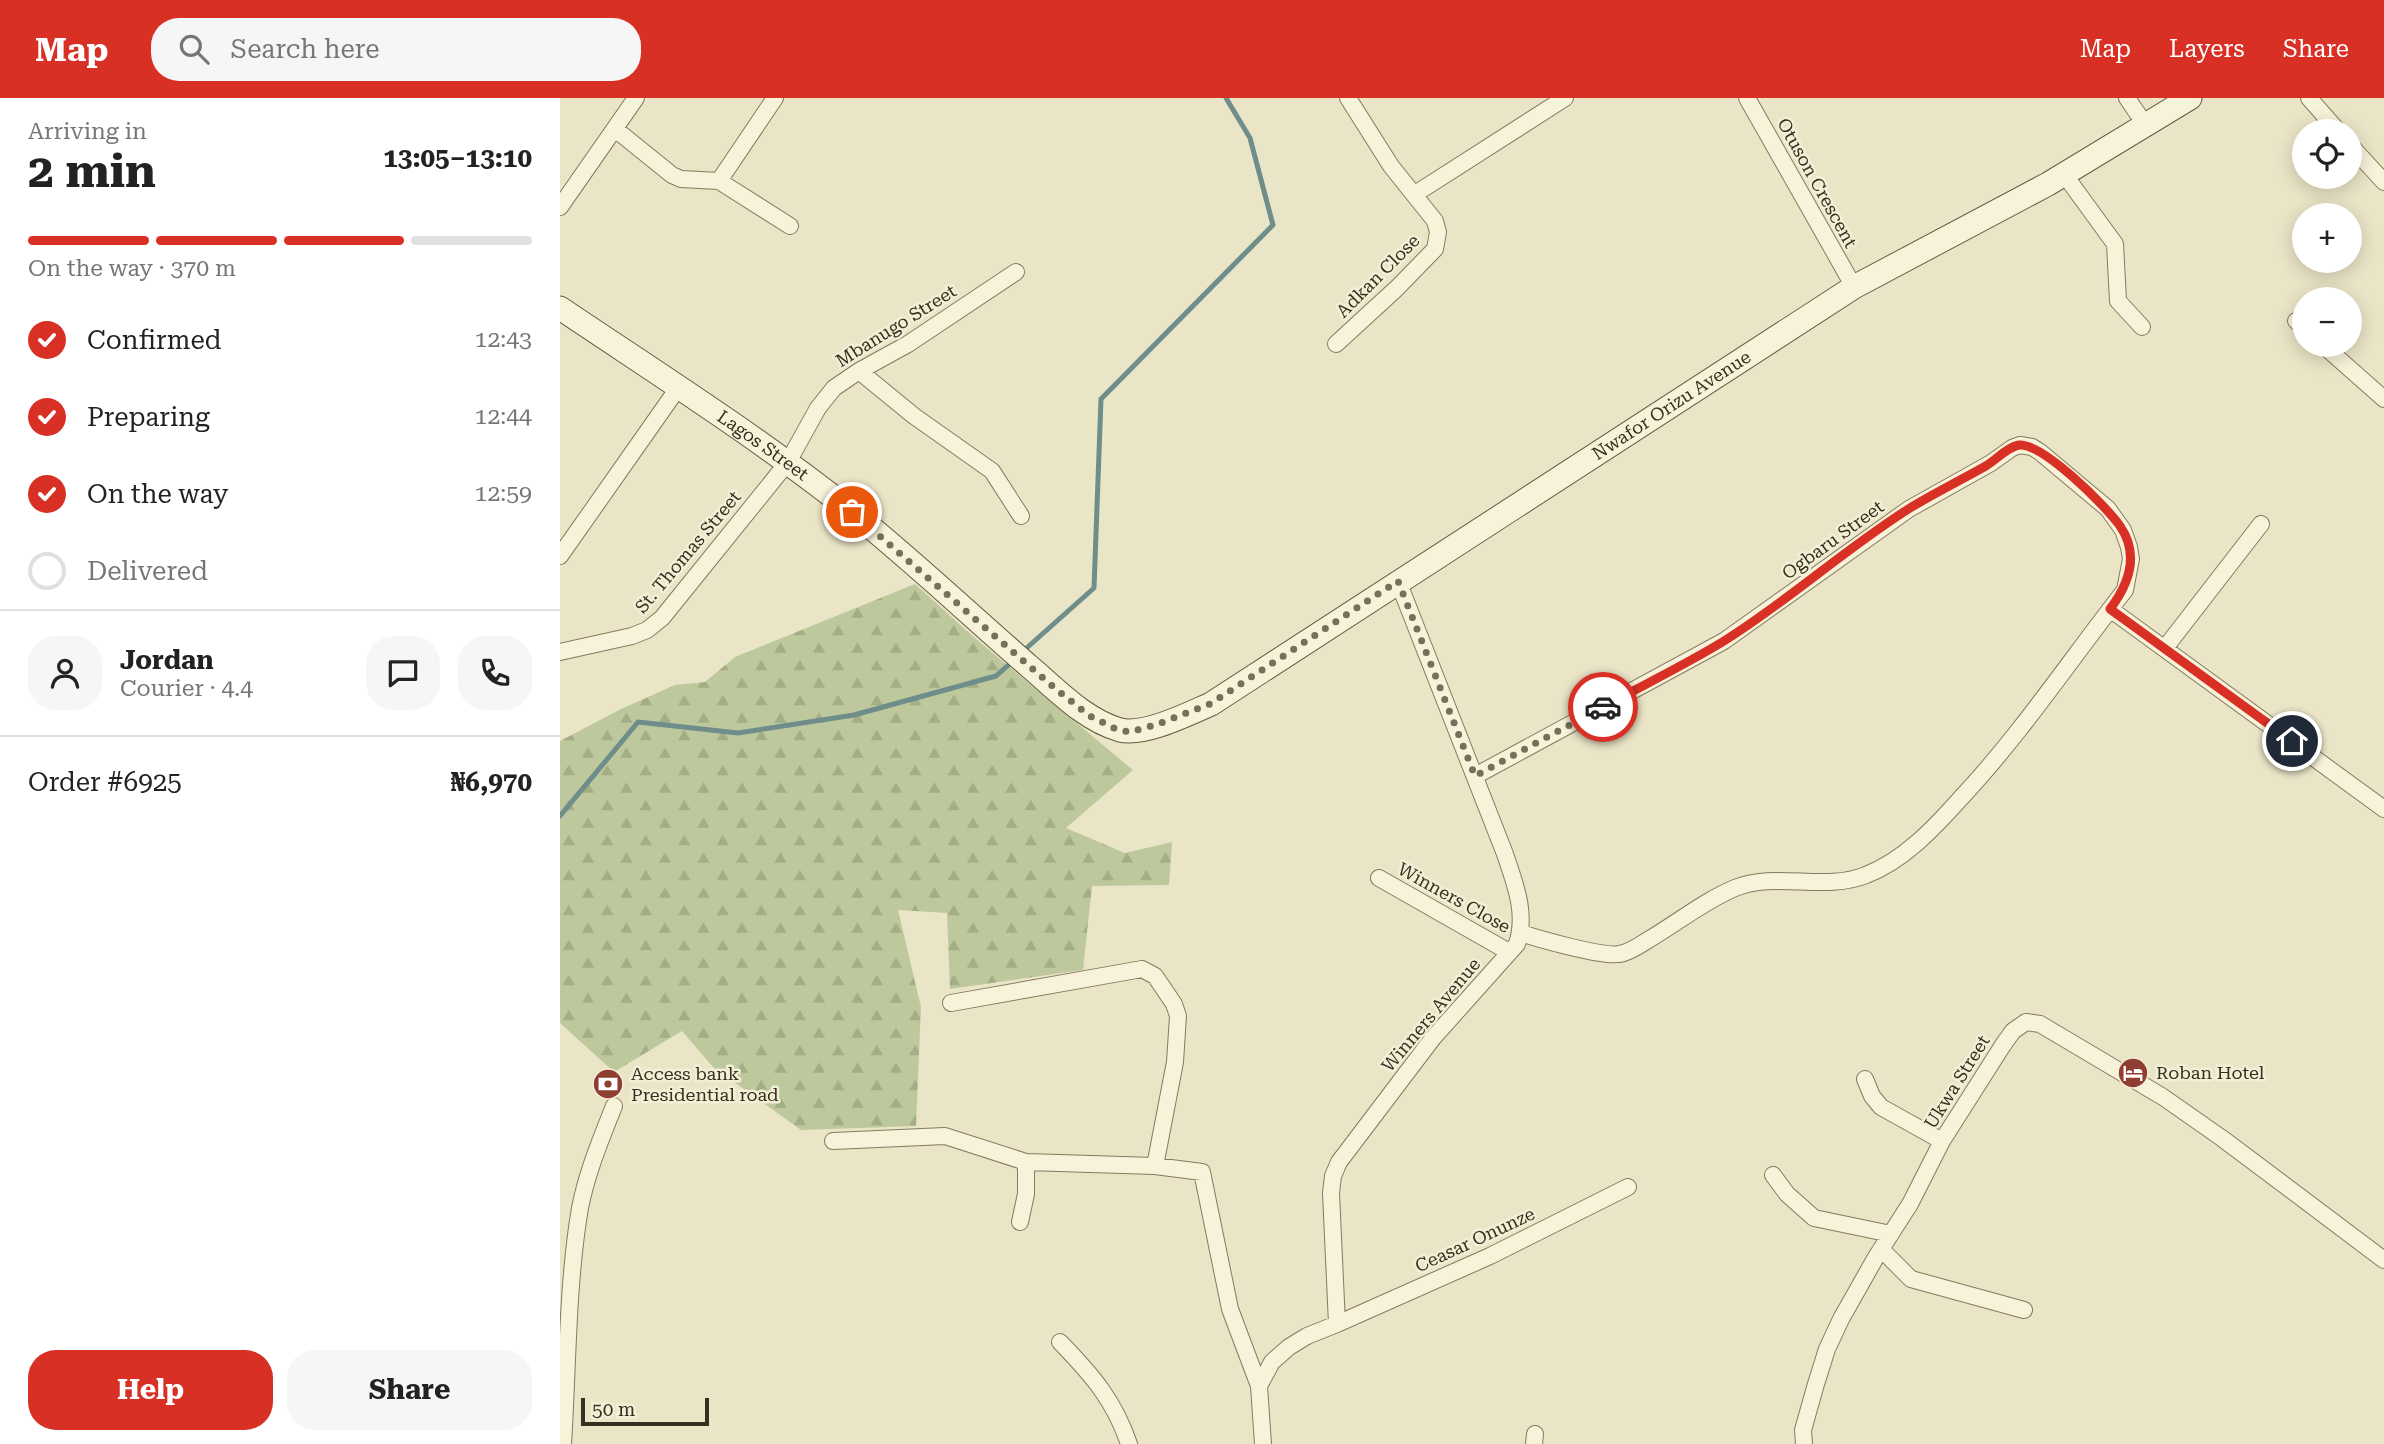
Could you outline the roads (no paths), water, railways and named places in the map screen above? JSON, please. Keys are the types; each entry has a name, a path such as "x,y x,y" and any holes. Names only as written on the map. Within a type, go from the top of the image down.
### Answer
{"street":[{"path":"560,207 636,98"},
{"path":"719,181 775,98"},
{"name":"Adkan Close","path":"1336,344 1435,249 1438,232 1435,221 1391,166 1348,98"},
{"path":"1415,194 1565,98"},
{"name":"Otuson Crescent","path":"1746,98 1854,287"},
{"path":"2127,98 2146,126"},
{"name":"Nwafor Orizu Avenue","path":"1158,724 1210,704 1854,287 2064,174 2190,98"},
{"path":"2309,98 2327,119"},
{"path":"615,129 672,175 690,180 719,181 790,226"},
{"path":"2362,158 2384,182"},
{"path":"2064,174 2115,244 2118,301 2142,327"},
{"name":"Mbanugo Street","path":"788,462 818,408 834,388 859,370 908,344 1016,272"},
{"name":"Lagos Street","path":"560,308 788,462 852,512 1090,716 1118,730 1130,732 1158,724"},
{"path":"2337,357 2384,399"},
{"path":"859,370 914,416 992,471 1021,516"},
{"path":"560,556 678,388"},
{"name":"Ogbaru Street","path":"1475,776 1724,641 1909,509 1991,463 2012,447 2032,447 2040,452 2108,509 2123,530 2129,547 2129,573 2124,590 2011,742 1945,816 1910,848 1866,875 1846,881 1763,881 1740,886 1721,894 1650,939 1619,954 1552,942 1521,933"},
{"name":"St. Thomas Street","path":"560,652 632,636 646,631 662,618 788,462"},
{"path":"2165,648 2261,524"},
{"path":"1398,581 1505,854 1518,893 1522,915 1521,933"},
{"path":"2110,609 2384,809"},
{"name":"Winners Close","path":"1379,878 1509,952"},
{"name":"Winners Avenue","path":"1337,1324 1331,1194 1333,1176 1339,1162 1433,1038 1517,944 1521,933"},
{"path":"951,1003 1142,969 1155,976 1174,1004 1178,1016 1175,1062 1155,1166"},
{"name":"Ukwa Street","path":"1804,1444 1803,1430 1827,1349 1841,1319 1910,1204 1942,1141 2013,1031 2026,1022 2040,1024 2163,1097 2384,1260"},
{"path":"1865,1079 1872,1096 1881,1107 1942,1141"},
{"path":"564,1444 571,1293 581,1207 595,1153 614,1106"},
{"path":"833,1141 945,1136 1026,1162 1155,1166 1202,1172 1230,1309 1259,1386 1263,1444"},
{"path":"1020,1222 1026,1194 1026,1162"},
{"path":"1773,1175 1787,1194 1814,1218 1891,1234"},
{"name":"Ceasar Onunze","path":"1337,1324 1490,1256 1628,1188"},
{"path":"1881,1249 1912,1279 2024,1310"},
{"path":"1259,1386 1272,1362 1289,1347 1307,1336 1337,1324"},
{"path":"1060,1342 1090,1372 1114,1406 1129,1444"}],"waterway":[{"path":"1021,653 1094,588 1101,399 1273,225 1250,138 1226,98"},
{"path":"560,816 638,722 738,733 854,715 996,676 1014,660"}],"place":[{"name":"Roban Hotel","path":"2133,1073"},
{"name":"Access bank Presidential road","path":"608,1084"}]}
